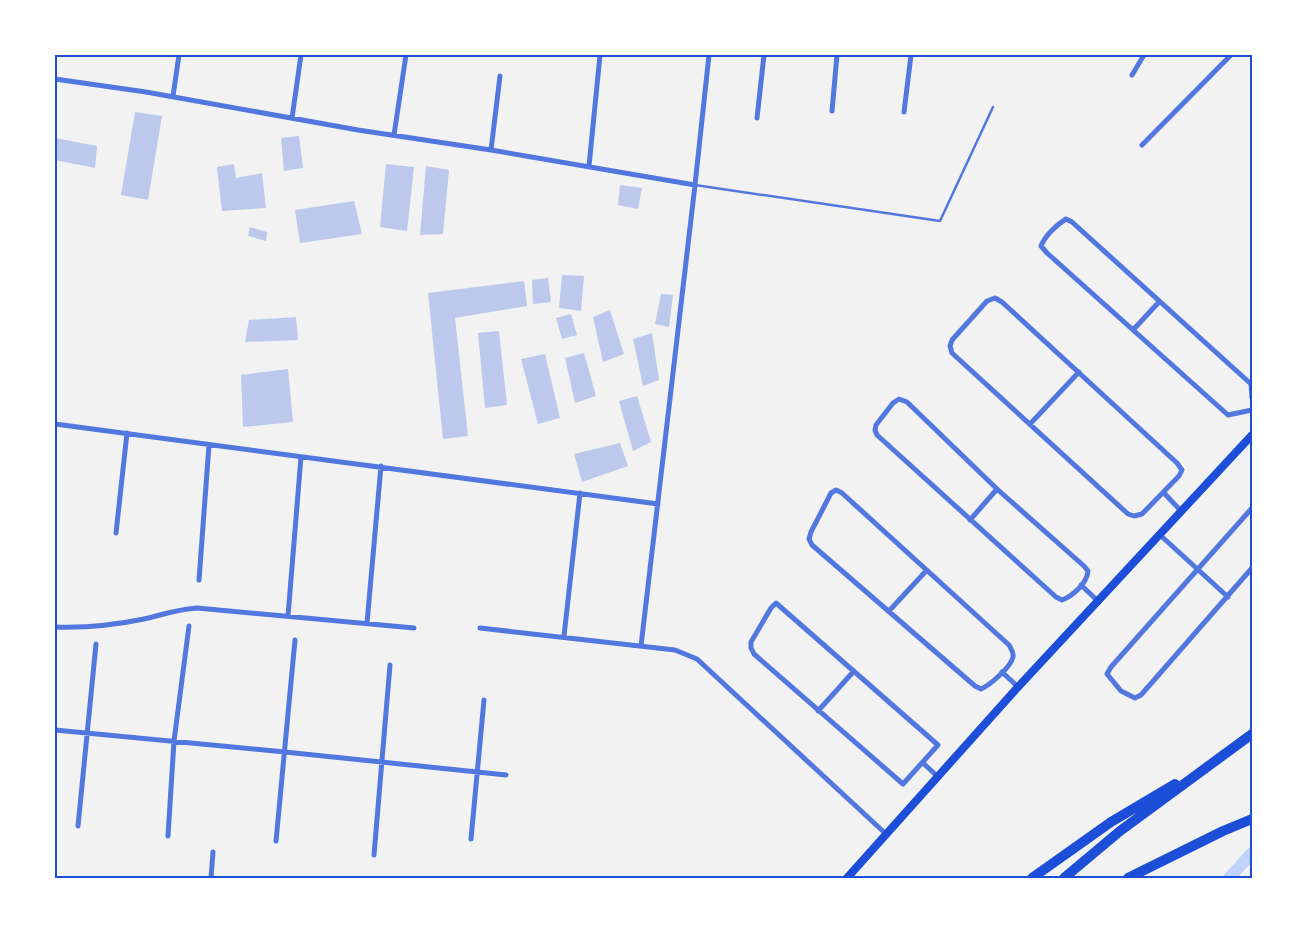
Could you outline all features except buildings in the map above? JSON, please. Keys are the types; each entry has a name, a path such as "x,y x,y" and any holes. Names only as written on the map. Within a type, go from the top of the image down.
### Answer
{"highway":[{"path":"1064,878 1120,831 1252,734"},
{"path":"1032,878 1111,822 1223,755"},
{"path":"1128,878 1223,831 1252,819"}],"main road":[{"path":"847,878 1018,687 1099,602 1252,435"}],"street":[{"path":"173,96 179,55"},
{"path":"292,118 301,55"},
{"path":"394,135 406,55"},
{"path":"589,166 600,55"},
{"path":"641,646 709,55"},
{"path":"757,118 764,55"},
{"path":"832,111 838,55"},
{"path":"904,112 911,55"},
{"path":"1132,75 1144,55"},
{"path":"1142,145 1231,55"},
{"path":"491,150 500,76"},
{"path":"55,79 173,96 358,130 491,150 695,185"},
{"path":"1252,398 1251,384 1072,222 1066,219 1061,222 1044,240 1041,246 1047,253 1228,415 1252,410"},
{"path":"994,298 1002,302 1079,372 1178,463 1182,470 1180,476 1142,514 1134,516 1128,514 952,353 950,346 952,340 987,301 994,298"},
{"path":"1132,330 1159,302"},
{"path":"1030,424 1079,372"},
{"path":"899,399 907,402 997,489 1088,571 1088,577 1069,597 1062,600 1056,598 877,435 876,425 893,403 899,399"},
{"path":"55,424 658,504"},
{"path":"116,533 127,433"},
{"path":"199,580 209,445"},
{"path":"288,616 301,457"},
{"path":"367,624 381,466"},
{"path":"970,520 997,489"},
{"path":"836,490 842,493 926,571 1009,645 1013,652 1013,659 988,686 981,689 975,686 812,545 809,539 811,532 831,493 836,490"},
{"path":"564,636 580,493"},
{"path":"1164,493 1182,512"},
{"path":"1252,508 1111,667 1107,674 1121,691 1135,698 1141,695 1252,568"},
{"path":"1160,535 1228,597"},
{"path":"889,611 926,571"},
{"path":"1081,585 1099,602"},
{"path":"776,604 781,606 854,672 938,744 903,784 754,654 751,642 771,608 776,604"},
{"path":"55,627 100,626 142,620 183,609 197,608 414,628"},
{"path":"168,836 174,741 189,626"},
{"path":"480,628 675,650 697,659 886,834"},
{"path":"276,840 295,640"},
{"path":"78,826 96,644"},
{"path":"374,855 390,665"},
{"path":"818,711 854,672"},
{"path":"1002,672 1018,687"},
{"path":"471,839 484,700"},
{"path":"55,730 506,775"},
{"path":"923,763 938,776"},
{"path":"211,878 213,852"}],"lane":[{"path":"695,185 940,221 993,107"}],"waterway":[{"path":"1229,878 1252,853"}]}
